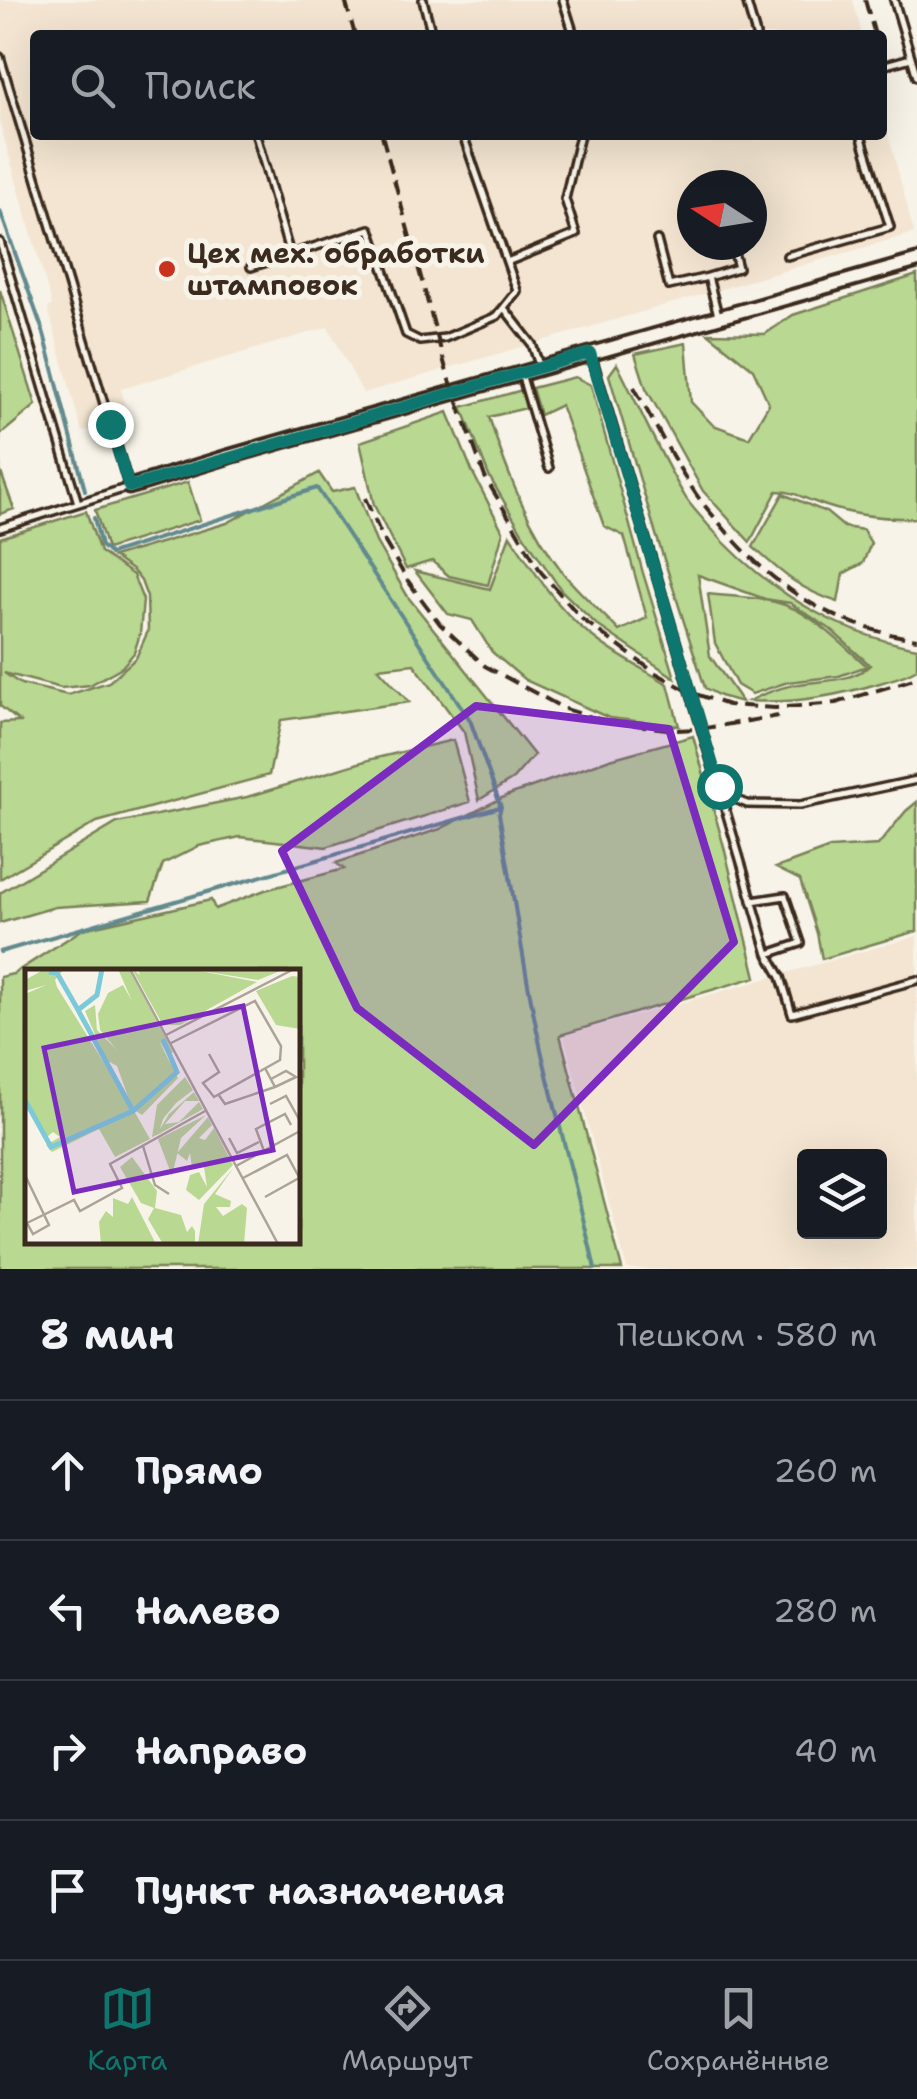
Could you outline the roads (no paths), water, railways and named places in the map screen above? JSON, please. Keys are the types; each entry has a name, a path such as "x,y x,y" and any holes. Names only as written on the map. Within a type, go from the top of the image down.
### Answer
{"street":[{"path":"129,487 917,261"}],"lane":[{"path":"423,0 431,30"},
{"path":"563,0 572,30"},
{"path":"746,0 755,30"},
{"path":"894,0 917,76"},
{"path":"0,57 129,487 0,528"},
{"path":"887,65 911,58"},
{"path":"257,140 290,255"},
{"path":"251,267 370,229 406,334 420,341 445,338 498,316 517,292 466,140"},
{"path":"506,263 576,234 565,199 579,140"},
{"path":"787,256 890,228 864,140"},
{"path":"657,240 669,286 738,268 736,260"},
{"path":"0,242 78,503"},
{"path":"708,277 719,318"},
{"path":"504,308 532,344 540,368"},
{"path":"590,353 768,954 792,1014 917,980"},
{"path":"521,374 549,468"},
{"path":"719,786 732,798 747,804 800,804 917,780"},
{"path":"752,901 784,896 801,943 768,954"}],"waterway":[{"path":"0,211 44,334 85,490"},
{"path":"94,518 101,546 110,554 317,488 470,720 501,807 499,814 536,1024 595,1269"},
{"path":"0,952 500,807"}],"railway":[{"path":"345,0 354,30"},
{"path":"865,0 874,30"},
{"path":"383,140 446,369 485,477 541,572 582,619 654,672 690,692 728,705 775,708 836,703 917,678"},
{"path":"634,387 695,493 762,568 833,615 887,634 917,639"},
{"path":"365,498 383,539 440,624 485,666 565,709 605,721 674,730 778,716"}],"place":[{"name":"Цех мех. обработки штамповок","path":"167,269"}]}
